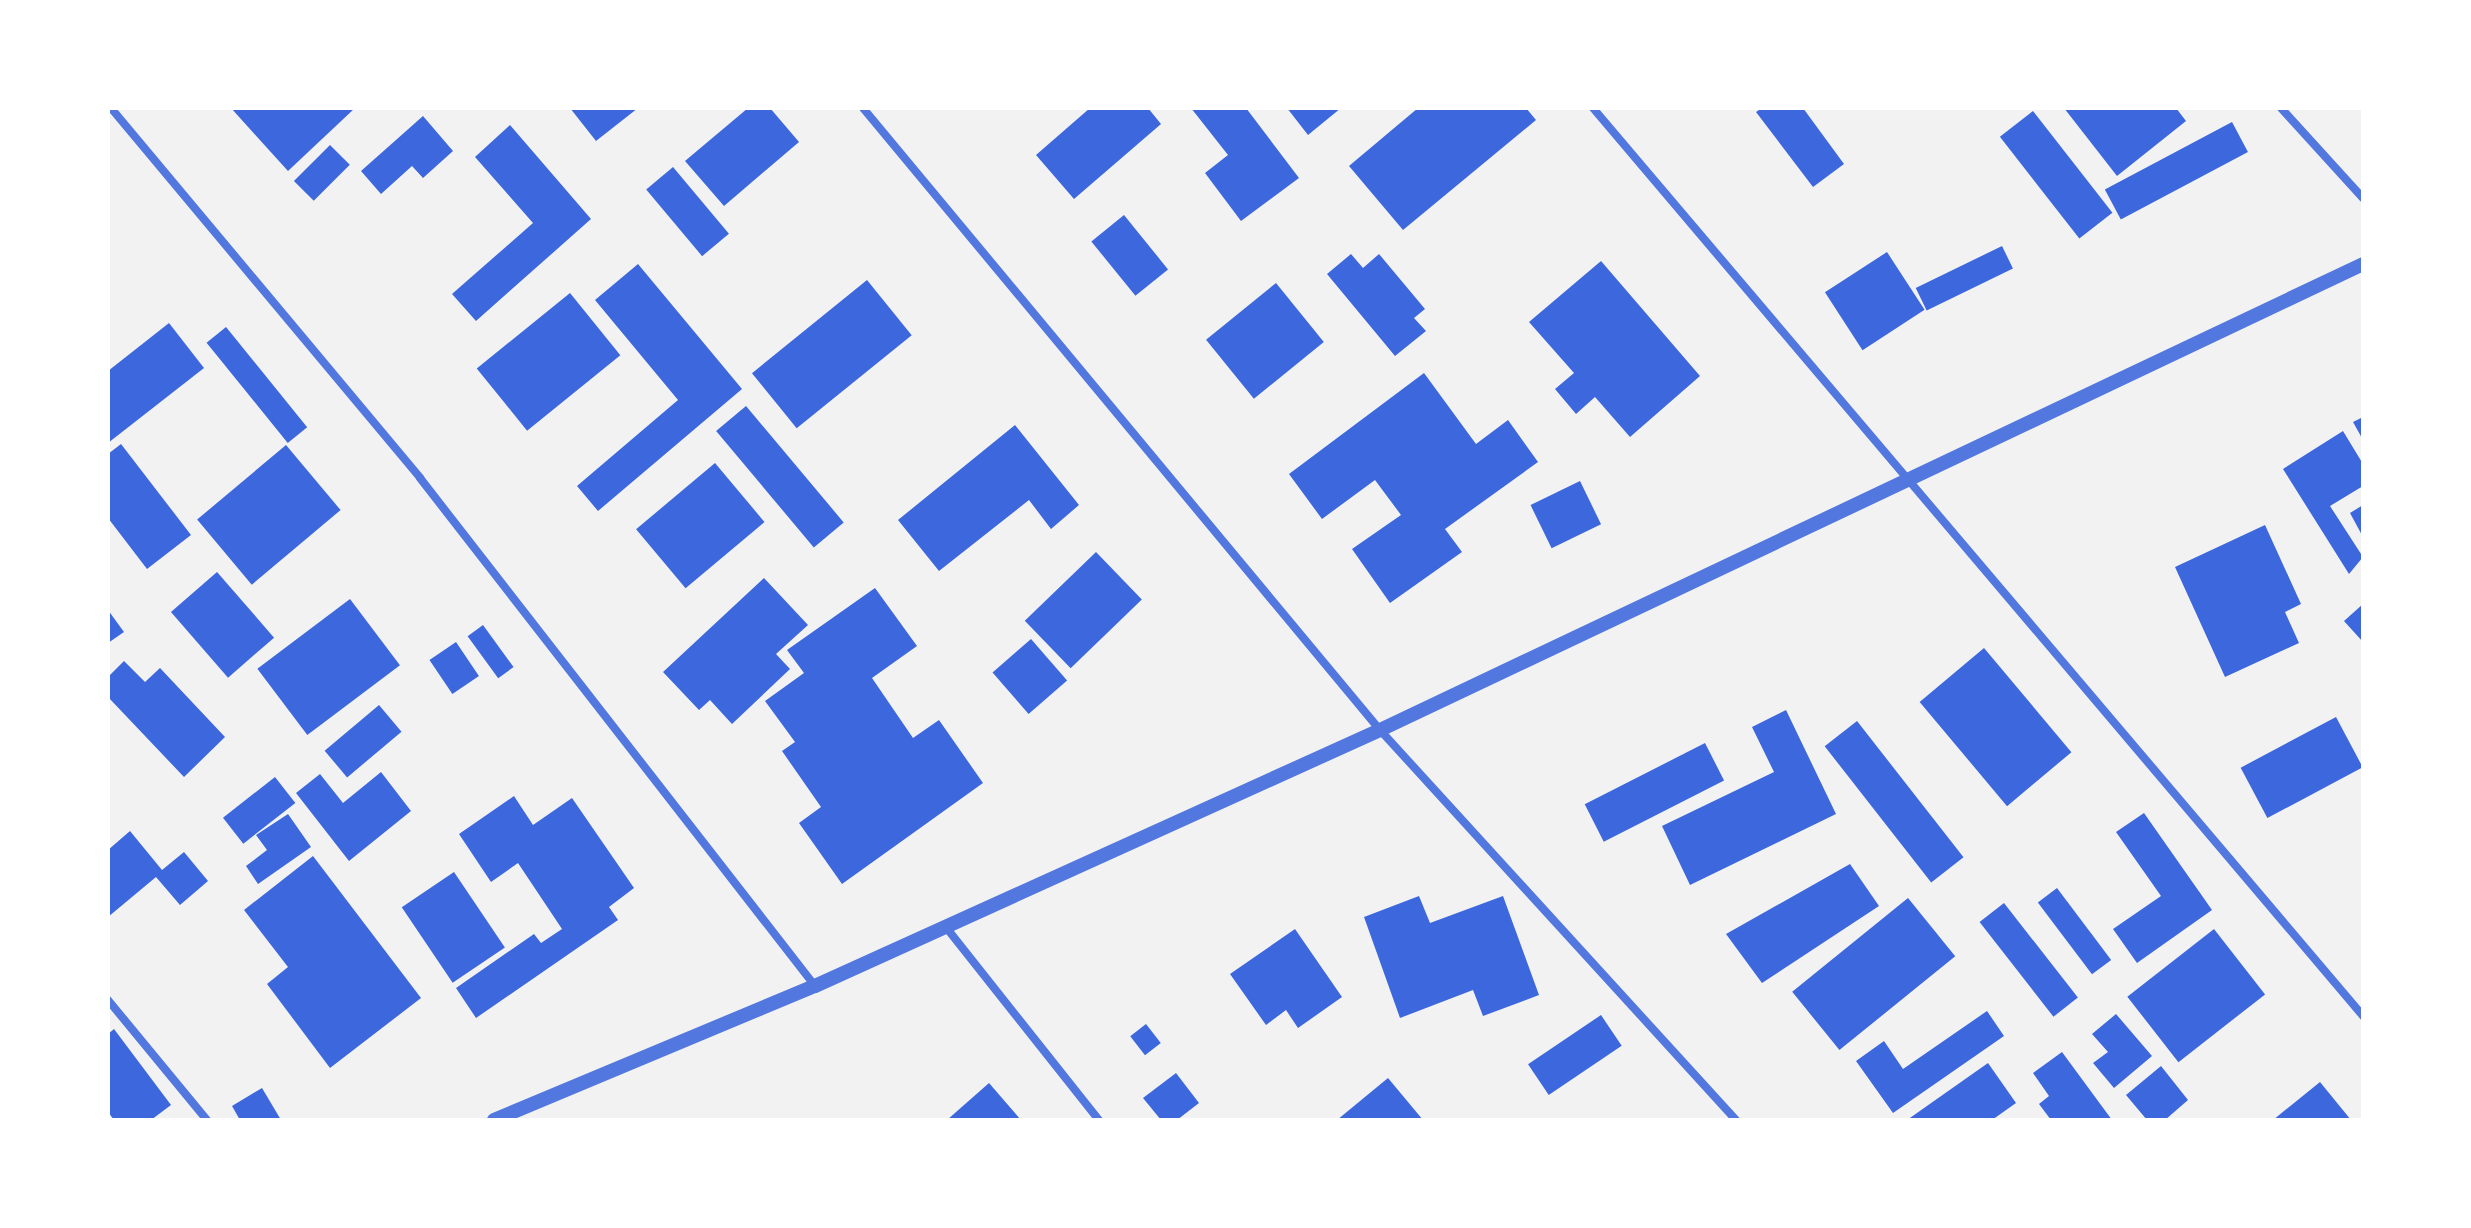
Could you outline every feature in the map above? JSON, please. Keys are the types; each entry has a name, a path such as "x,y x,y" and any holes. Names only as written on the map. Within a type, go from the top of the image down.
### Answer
{"street":[{"path":"111,108 420,478 815,986"},
{"path":"863,108 1380,730 1736,1120"},
{"path":"1593,108 2363,1016"},
{"path":"2281,108 2363,198"},
{"path":"494,1120 815,986 1380,730 1911,484 2363,264"},
{"path":"945,925 1099,1120"},
{"path":"108,1000 207,1120"}],"building":[{"path":"231,108 355,108 288,171"},
{"path":"570,108 638,108 596,141"},
{"path":"748,108 770,108 799,142 724,206 685,161"},
{"path":"1090,108 1148,108 1161,124 1074,199 1036,155"},
{"path":"1191,108 1246,108 1299,178 1241,221 1205,173 1228,155"},
{"path":"1287,108 1341,108 1308,135"},
{"path":"1418,108 1526,108 1536,120 1403,230 1349,166"},
{"path":"1762,108 1803,108 1844,164 1813,187 1756,112"},
{"path":"2064,108 2176,108 2186,121 2117,176"},
{"path":"2033,111 2112,213 2079,239 2000,137"},
{"path":"423,116 453,151 423,178 412,166 381,194 361,171"},
{"path":"2232,122 2248,152 2121,220 2105,190"},
{"path":"510,125 591,219 476,321 452,294 533,223 475,157"},
{"path":"330,145 350,165 314,201 294,181"},
{"path":"673,167 729,234 702,256 646,189"},
{"path":"1124,215 1168,269 1135,296 1091,241"},
{"path":"2002,246 2013,268 1927,311 1916,288"},
{"path":"1887,252 1925,310 1863,350 1825,292"},
{"path":"1351,254 1363,268 1379,254 1425,309 1414,318 1426,331 1395,356 1327,274"},
{"path":"1601,261 1700,376 1630,437 1595,397 1576,414 1555,389 1574,373 1529,322"},
{"path":"638,264 742,389 598,511 577,486 678,400 595,300"},
{"path":"867,280 912,335 797,428 752,373"},
{"path":"1276,283 1324,342 1254,399 1206,340"},
{"path":"570,293 620,355 527,431 477,369"},
{"path":"169,323 204,368 108,443 108,371"},
{"path":"226,327 307,427 288,443 207,343"},
{"path":"1424,373 1476,444 1508,420 1538,462 1445,529 1462,552 1390,603 1352,549 1401,515 1375,480 1322,519 1289,474"},
{"path":"746,406 844,522 814,548 716,431"},
{"path":"2363,417 2363,440 2353,422"},
{"path":"1015,425 1079,505 1051,529 1029,500 939,571 898,520"},
{"path":"2343,431 2363,464 2363,486 2330,506 2363,557 2349,574 2283,469"},
{"path":"121,444 191,535 147,569 108,518 108,454"},
{"path":"286,445 341,510 252,585 197,520"},
{"path":"715,463 764,522 686,588 636,529"},
{"path":"1580,481 1601,524 1552,548 1531,505"},
{"path":"2363,505 2363,537 2350,513"},
{"path":"2265,525 2301,604 2285,612 2299,643 2225,677 2175,567"},
{"path":"1096,552 1142,599 1071,668 1025,621"},
{"path":"217,572 274,638 228,678 171,612"},
{"path":"764,578 808,625 776,654 790,669 732,724 710,700 699,710 663,672"},
{"path":"875,588 917,646 872,678 913,738 939,720 983,783 842,884 799,823 821,807 782,751 795,742 765,701 804,673 787,650"},
{"path":"350,599 400,665 307,735 257,669"},
{"path":"2363,604 2363,642 2344,621"},
{"path":"108,610 124,632 108,643"},
{"path":"483,625 514,667 498,678 468,636"},
{"path":"1031,639 1067,681 1029,714 993,672"},
{"path":"456,642 479,676 452,694 429,660"},
{"path":"1984,648 2071,752 2007,806 1920,702"},
{"path":"124,661 145,682 160,668 225,737 184,777 108,697 108,677"},
{"path":"379,705 401,732 347,777 325,751"},
{"path":"1786,710 1836,814 1690,885 1662,826 1774,772 1752,727"},
{"path":"2336,717 2363,767 2267,818 2241,768"},
{"path":"1857,721 1964,857 1931,883 1825,746"},
{"path":"1705,743 1724,780 1604,842 1585,804"},
{"path":"381,772 411,811 349,861 296,793 320,774 343,803"},
{"path":"275,777 295,803 243,844 223,818"},
{"path":"514,796 533,825 572,798 634,888 609,907 618,920 476,1018 456,988 534,934 541,943 562,929 518,863 491,882 459,834"},
{"path":"2144,813 2212,910 2137,963 2113,929 2161,896 2116,832"},
{"path":"288,814 311,847 258,884 246,866 267,850 256,835"},
{"path":"130,831 162,870 184,852 208,881 180,905 156,877 108,917 108,850"},
{"path":"313,856 421,998 330,1068 267,984 288,967 244,910"},
{"path":"1850,864 1879,906 1762,983 1726,934"},
{"path":"454,872 505,947 453,983 402,907"},
{"path":"2057,888 2111,960 2092,974 2038,902"},
{"path":"1419,896 1430,923 1503,896 1539,995 1483,1016 1473,990 1400,1018 1364,917"},
{"path":"1908,898 1955,956 1839,1050 1792,992"},
{"path":"2004,903 2078,998 2053,1017 1980,922"},
{"path":"1295,929 1342,997 1298,1028 1286,1010 1266,1025 1230,974"},
{"path":"2214,929 2265,994 2178,1062 2127,997"},
{"path":"1987,1011 2004,1036 1893,1113 1856,1061 1884,1041 1903,1069"},
{"path":"2116,1014 2152,1056 2114,1088 2093,1063 2108,1052 2092,1034"},
{"path":"1601,1015 1622,1046 1549,1095 1528,1064"},
{"path":"1146,1024 1161,1043 1145,1055 1130,1036"},
{"path":"114,1029 171,1105 151,1120 114,1120 108,1112 108,1034"},
{"path":"2062,1052 2112,1120 2051,1120 2039,1104 2049,1096 2033,1073"},
{"path":"1988,1063 2016,1103 1992,1120 1907,1120"},
{"path":"2161,1066 2188,1100 2165,1120 2147,1120 2126,1095"},
{"path":"1176,1073 1199,1103 1177,1120 1161,1120 1143,1098"},
{"path":"1388,1078 1423,1120 1337,1120"},
{"path":"2320,1082 2351,1120 2273,1120"},
{"path":"989,1083 1021,1120 947,1120"},
{"path":"262,1088 281,1120 240,1120 232,1106"}]}
